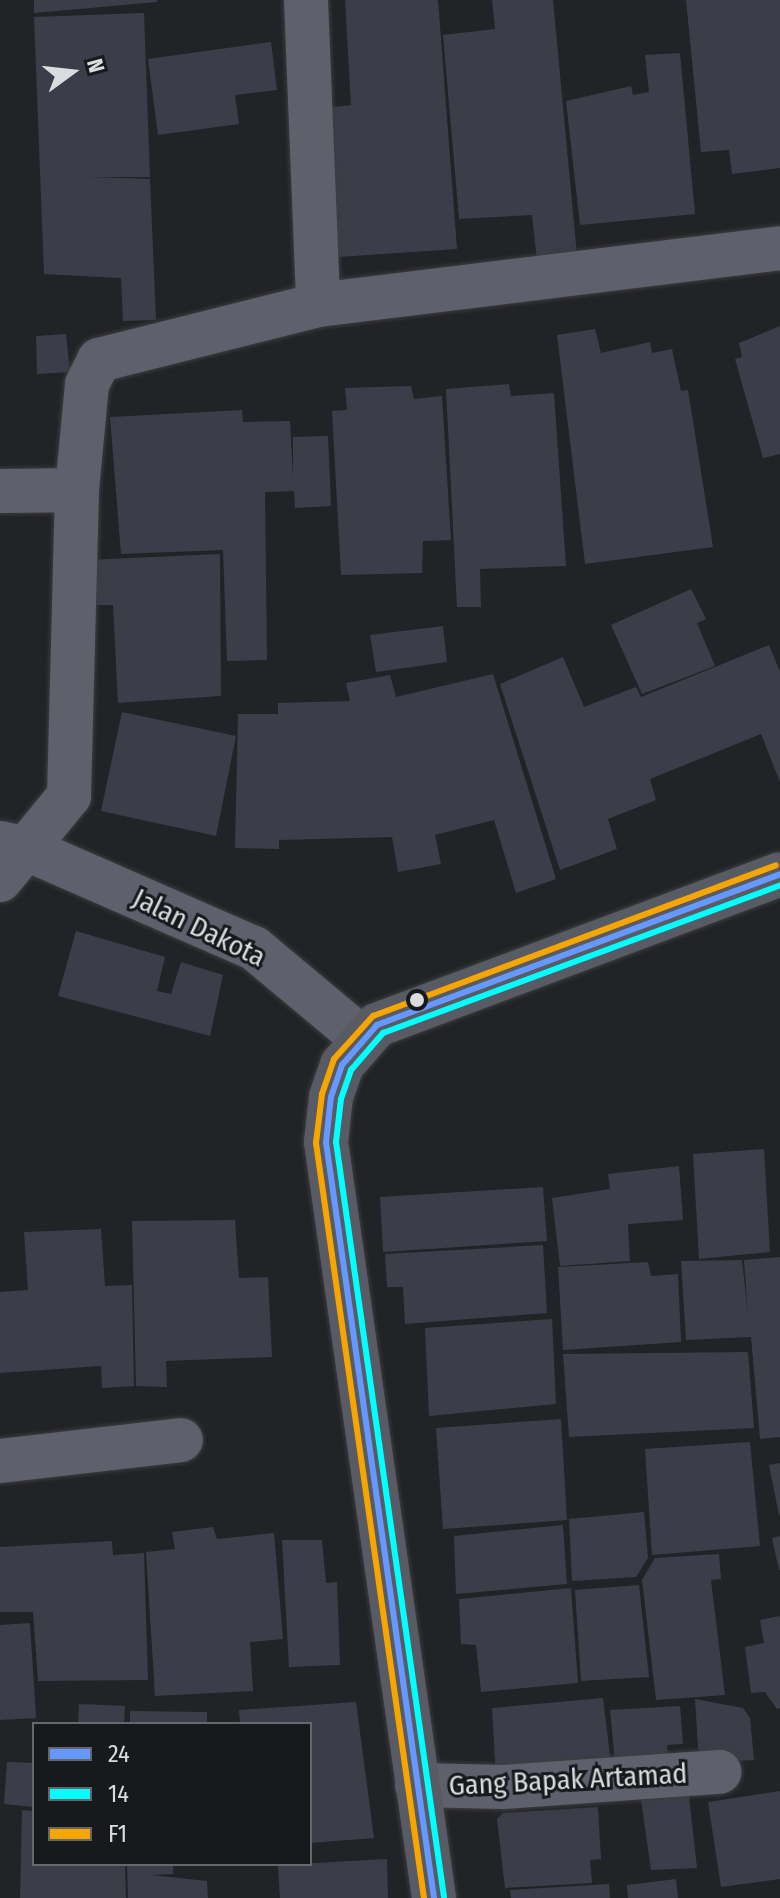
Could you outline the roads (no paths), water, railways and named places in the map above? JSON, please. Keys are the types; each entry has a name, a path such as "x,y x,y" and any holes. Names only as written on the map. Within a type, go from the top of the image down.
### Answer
{"main road":[{"path":"434,1898 326,1142 342,1065 363,1039 422,1004 780,874"}],"street":[{"path":"306,0 318,305"},
{"path":"9,857 69,796 77,490 87,384 99,360 318,305 780,248"},
{"path":"0,491 77,490"},
{"name":"Jalan Dakota","path":"9,857 254,948 363,1039"},
{"path":"0,1461 181,1440"},
{"name":"Gang Bapak Artamad","path":"417,1785 503,1787 719,1772"}]}
